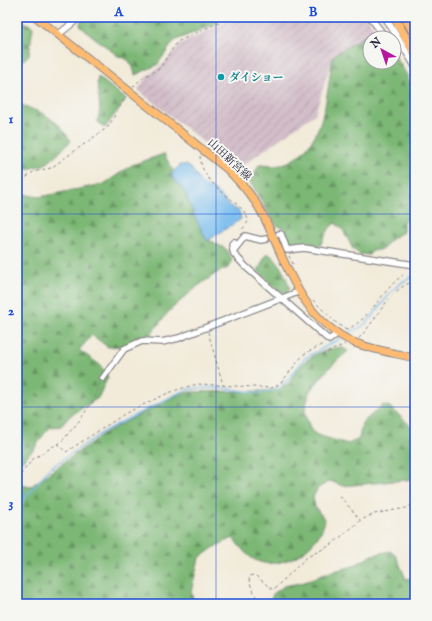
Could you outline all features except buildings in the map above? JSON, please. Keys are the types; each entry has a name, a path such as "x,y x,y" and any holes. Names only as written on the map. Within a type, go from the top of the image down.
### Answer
{"highway":[{"path":"394,17 415,54"},
{"path":"405,17 415,35"}],"main road":[{"name":"山田新宮線","path":"36,17 60,34 227,168 249,192 264,216 298,292 325,323 353,342 415,358"}],"street":[{"path":"60,34 74,22 77,17"},
{"path":"370,17 380,30"},
{"path":"385,17 415,66"},
{"path":"279,234 281,234 287,250 304,248 415,265"},
{"path":"233,251 246,236 262,240 266,239"},
{"path":"234,242 232,244 233,251 246,267 329,340 338,333"},
{"path":"104,378 124,349 142,341 162,342 179,338 281,297 298,292"}],"path":[{"path":"17,185 33,172 51,168 108,127 120,104 130,91 141,79 160,68 176,42 230,17"},
{"path":"203,148 200,158 202,170 205,176 228,199 246,213 248,217 248,222 234,242"},
{"path":"287,250 295,270"},
{"path":"338,333 362,321 390,285 403,275"},
{"path":"322,355 353,342 360,337 396,291 406,284 415,281"},
{"path":"311,297 330,317 346,330"},
{"path":"206,328 223,385"},
{"path":"58,444 66,452 126,413 168,393 198,384 272,388 280,384 304,354 329,340"},
{"path":"17,479 33,459 58,444 80,421 95,398 104,378"},
{"path":"340,496 361,520"},
{"path":"256,604 257,599 249,584 249,577 252,575 256,576 273,590 307,557 331,545 361,520 374,514 406,508 415,503"},
{"path":"206,604 233,600 242,604"}],"shaded area":[{"path":"235,17 366,17 375,29 362,30 362,37 333,56 315,114 237,169 138,90 146,77 164,63 181,44"}],"green space":[{"path":"17,17 33,27 29,55 17,67"},
{"path":"82,17 224,17 217,23 174,41 157,65 135,75 132,65 128,60 118,56 81,27 80,24"},
{"path":"362,37 362,70 402,70 402,67 408,77 415,97 415,222 408,219 403,222 403,232 391,239 383,249 372,251 369,255 359,254 353,249 343,230 335,223 329,229 318,249 291,244 284,228 276,225 250,182 259,165 278,166 295,158 307,148 315,135 321,120 333,56"},
{"path":"98,77 126,99 105,128 97,121 100,110 97,83"},
{"path":"17,103 44,114 59,125 71,141 47,163 22,172 17,179"},
{"path":"164,154 176,176 195,199 197,217 205,238 226,249 232,259 228,268 218,272 195,288 169,311 150,335 122,346 108,347 92,335 79,350 100,365 108,377 98,398 70,416 61,426 51,427 44,434 34,449 20,463 17,476 17,193 39,197 104,184 132,165"},
{"path":"267,253 275,259 287,279 290,289 287,293 275,287 258,271"},
{"path":"341,347 348,351 330,367 309,392 305,411 310,429 317,435 348,444 359,439 362,423 383,405 390,407 415,430 415,479 343,486 330,481 318,488 313,497 315,507 325,520 317,538 310,546 293,558 274,563 264,563 250,557 233,538 216,546 199,558 191,592 195,604 17,604 17,484 30,487 106,432 179,394 190,392 265,391 279,388 287,384 295,372 310,358 321,352"},
{"path":"390,551 396,556 406,579 415,577 415,604 269,604 273,594 284,586 305,582 330,572 351,567 373,555"}],"water":[{"path":"180,165 186,165 191,168 201,183 217,192 230,206 239,211 241,219 207,241 184,190 172,177 172,173"}],"waterway":[{"path":"345,335 365,324 394,289 407,279 415,276"},
{"path":"17,508 49,469 106,430 189,389 223,388 258,393 280,389 305,358 341,338"}],"place":[{"name":"ダイショー","path":"221,77"}]}
